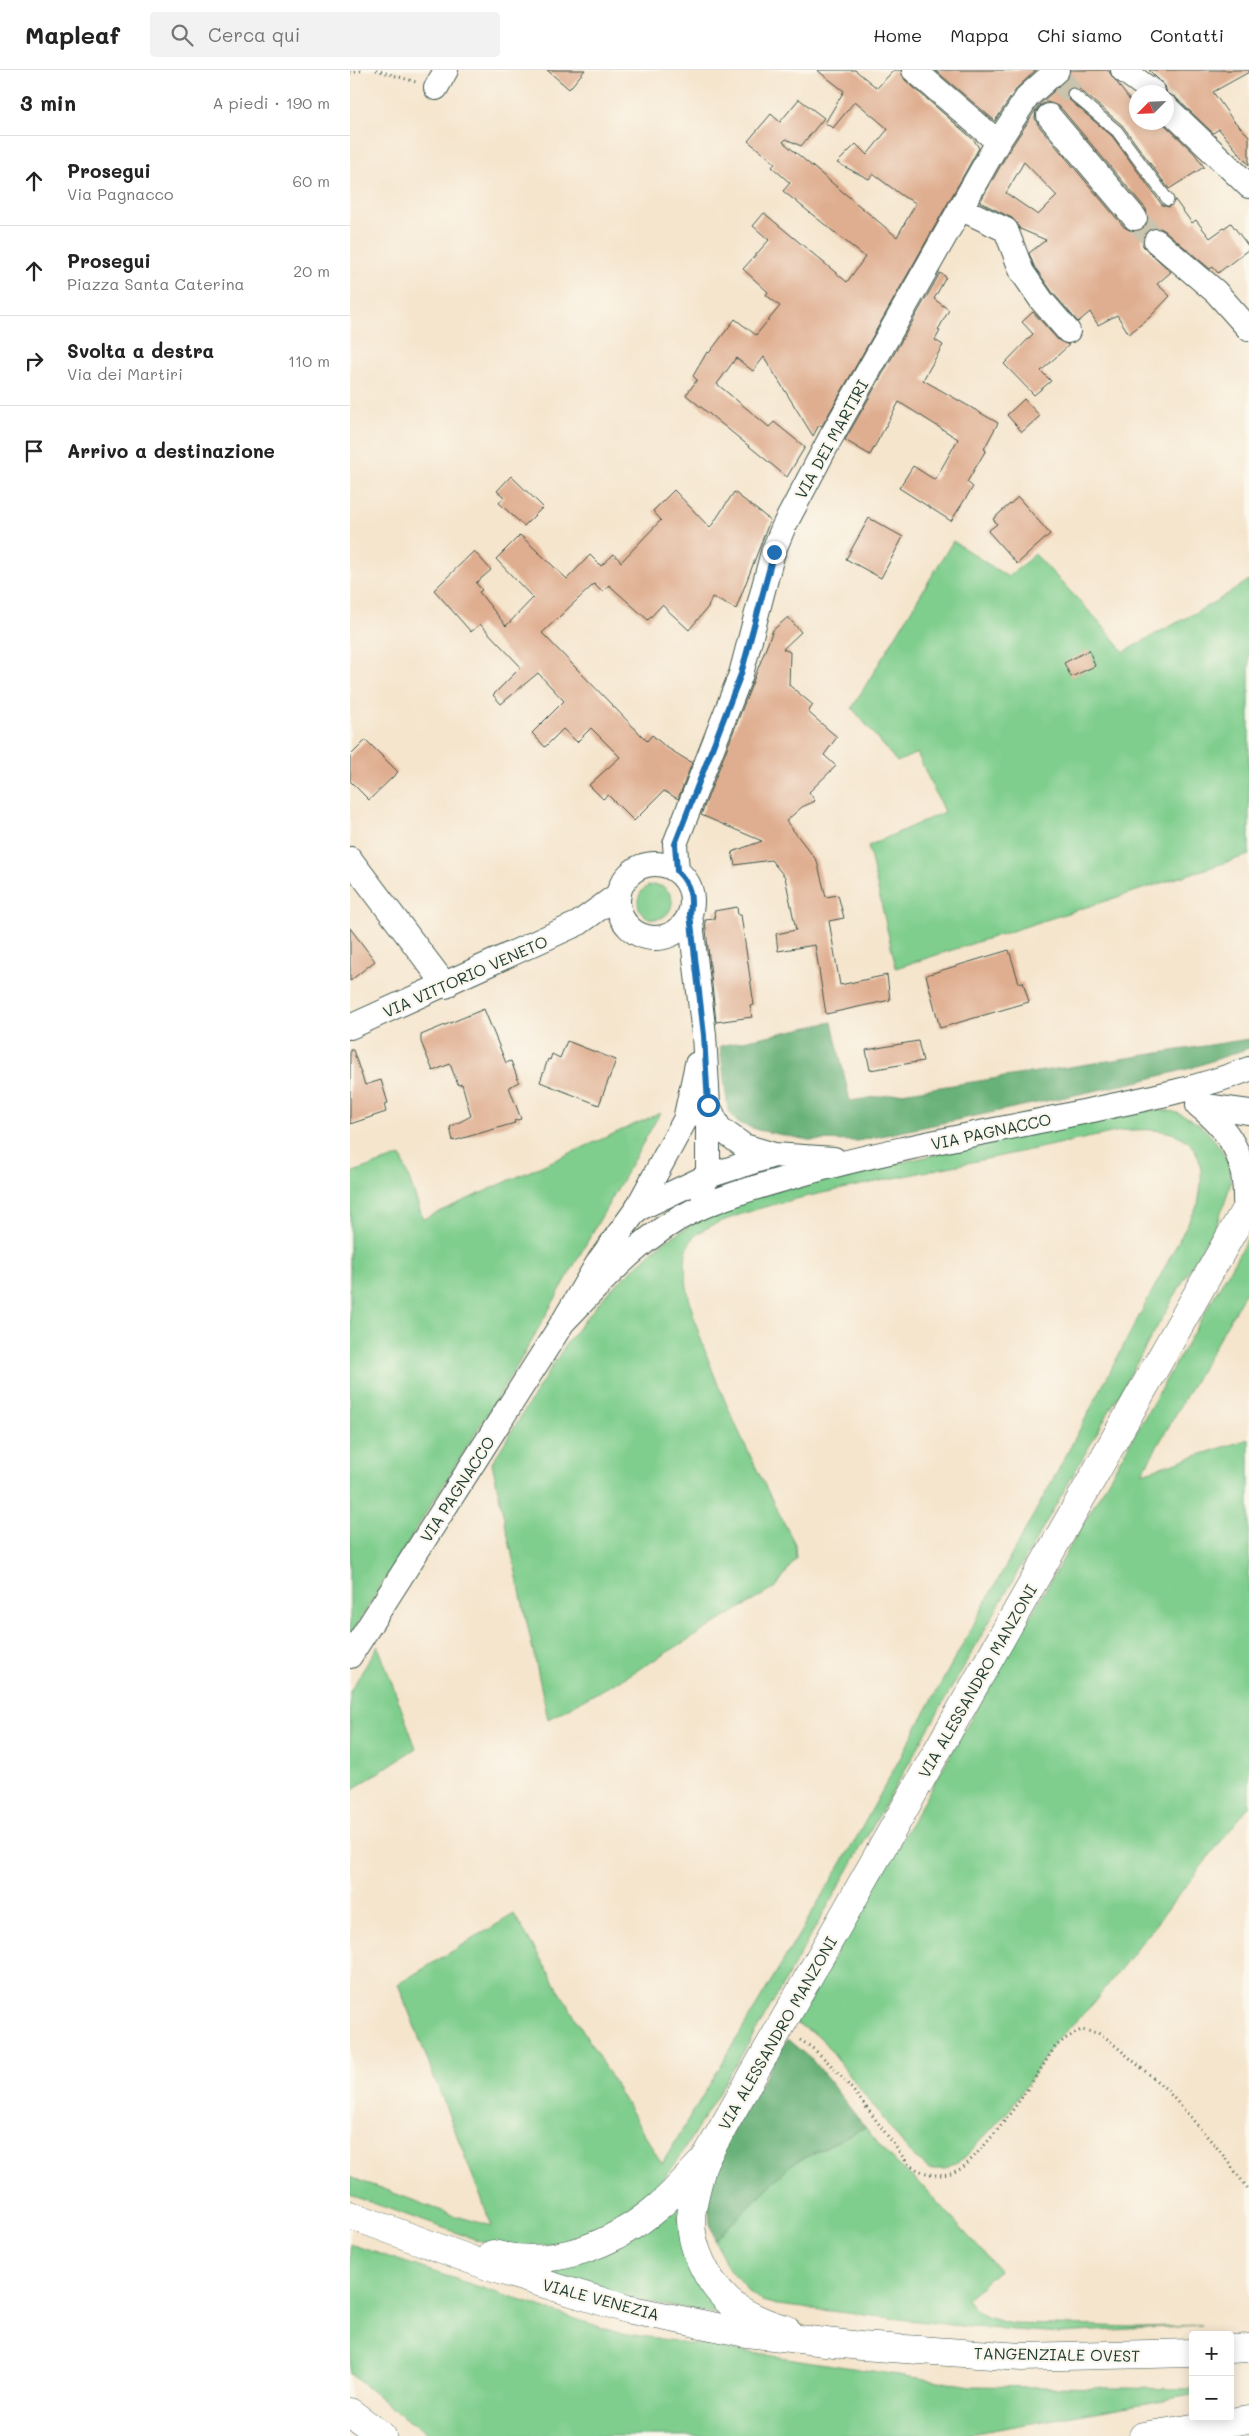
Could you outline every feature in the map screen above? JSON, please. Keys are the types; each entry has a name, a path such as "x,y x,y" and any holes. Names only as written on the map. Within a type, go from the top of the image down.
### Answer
{"main road":[{"name":"VIA ALESSANDRO MANZONI","path":"705,2159 1247,1207"},
{"path":"360,2219 507,2258 536,2260 596,2247 627,2229 659,2206 705,2159"},
{"path":"705,2159 696,2189 691,2218 695,2247 706,2272 728,2301 770,2325 861,2346"},
{"name":"VIALE VENEZIA","path":"360,2219 496,2269 627,2310 746,2333 861,2346"},
{"name":"TANGENZIALE OVEST","path":"861,2346 1021,2357 1189,2353"},
{"path":"1234,2349 1249,2348"},
{"path":"350,2412 382,2436"},
{"path":"1143,2436 1249,2419"}],"street":[{"path":"914,70 998,142"},
{"path":"1123,70 1143,85"},
{"name":"VIA DEI MARTIRI","path":"654,864 675,844 741,674 774,552 784,526 998,142 1037,105 1056,73"},
{"path":"1037,105 1135,218"},
{"path":"1174,115 1249,186"},
{"path":"960,208 1006,230 1022,272 1042,301 1068,331"},
{"path":"1156,241 1216,292 1249,329"},
{"name":"VIA DEI MARTIRI","path":"675,844 677,871"},
{"path":"350,859 446,986"},
{"path":"661,938 679,930 690,914 691,890 686,880 677,871 666,866 654,864 642,867 631,873 624,882 619,894 618,904 625,922 641,935 680,943 696,963"},
{"name":"VIA VITTORIO VENETO","path":"350,1027 446,986 579,923 619,894"},
{"name":"VIA PAGNACCO","path":"690,914 704,1035 708,1105 708,1176 691,1212"},
{"name":"VIA VITTORIO VENETO","path":"579,923 625,922"},
{"name":"VIA PAGNACCO","path":"350,1656 563,1322 599,1262 636,1210 685,1120 704,1035"},
{"name":"VIA PAGNACCO","path":"563,1322 610,1272 650,1238 691,1212 743,1191 853,1160 1129,1103 1226,1078 1249,1069"},
{"path":"1226,1078 1242,1081 1249,1085"},
{"name":"VIA PAGNACCO","path":"1129,1103 1198,1105 1249,1112"},
{"name":"VIA PAGNACCO","path":"708,1105 719,1128 744,1146 774,1155 853,1160"},
{"path":"1198,1105 1216,1119 1231,1140 1242,1162 1246,1184 1247,1207"},
{"name":"VIA PAGNACCO","path":"685,1120 692,1154 708,1176"},
{"name":"VIA PAGNACCO","path":"636,1210 708,1176 774,1155"},
{"path":"708,1176 743,1191"}],"lane":[{"path":"1073,94 1117,131 1168,200"},
{"path":"350,2425 374,2436"}],"path":[{"path":"350,73 364,70"},
{"path":"376,70 441,79"},
{"path":"779,2029 808,2044 836,2072 909,2165 938,2176 957,2171 966,2165 1013,2113 1056,2047 1065,2039 1081,2030 1098,2033 1165,2088 1219,2150 1249,2190"}],"green space":[{"path":"953,541 1008,577 1035,554 1103,626 1124,652 1219,600 1249,580 1249,855 896,968 868,846 944,812 917,753 897,762 852,708"},
{"path":"655,885 662,886 667,890 671,895 671,909 667,914 662,918 655,919 648,918 643,914 639,909 638,902 639,895 643,890 648,886"},
{"path":"832,1022 850,1101 1249,1039 1249,1048 1191,1068 1136,1082 857,1141 808,1140 758,1130 738,1123 728,1110 720,1046"},
{"path":"1171,1111 1187,1117 1206,1131 1221,1150 1230,1172 1230,1183 1218,1220 761,2023 676,2163 657,2185 614,2220 590,2233 565,2241 538,2246 509,2246 480,2241 350,2195 350,2177 456,2216 492,2226 398,1984 514,1914 662,2164 854,1842 1062,1463 1198,1204 1201,1182 1200,1164 1195,1150 1186,1140 1175,1134 1142,1130 1121,1131 823,1193 760,1208 720,1222 694,1237 689,1244 685,1270 691,1306 704,1348 743,1440 795,1544 796,1558 776,1587 626,1677 548,1719 492,1463 566,1344 610,1290 662,1243 714,1211 782,1188 1133,1112"},
{"path":"660,1113 520,1361 350,1636 350,1173 401,1156 423,1219"},
{"path":"1249,1236 1249,1286 1142,1473 1249,1439 1249,1806 1092,2005 1054,2043 1012,2107 964,2158 945,2169 929,2169 909,2152 820,2037 796,2023"},
{"path":"378,1646 416,1748 350,1791 350,1691"},
{"path":"787,2039 813,2061 865,2127 792,2164 715,2240 710,2223 707,2189 715,2161"},
{"path":"865,2127 889,2156 917,2180 999,2270 967,2299 976,2310 986,2317 1011,2324 1141,2327 1201,2325 1061,2333 970,2327 777,2305 762,2301 748,2291 725,2263 715,2240 792,2164"},
{"path":"677,2202 680,2225 723,2315 643,2301 541,2273"},
{"path":"350,2244 615,2332 971,2386 1189,2389 1189,2396 958,2436 432,2436 405,2418 350,2374"}],"building":[{"path":"547,70 585,70 569,89"},
{"path":"817,70 855,70 877,88 894,70 901,70 905,80 974,140 979,148 822,426 819,425 813,436 764,357 753,371 736,358 717,384 769,427 774,422 805,447 787,477 686,395 697,380 693,376 707,352 709,353 735,319 756,335 780,306 766,295 768,292 743,269 769,240 753,226 764,213 847,282 865,257 783,191 790,183 772,167 775,163 748,141 771,114 780,122 799,99 824,118 801,146 786,139 783,142 897,237 916,203 904,197 873,174 869,179 837,163 856,144 867,155 888,129 855,101 833,128 825,123 844,91"},
{"path":"935,70 1036,70 1017,88 995,121"},
{"path":"1070,70 1108,70 1129,99 1129,130 1170,130 1195,154 1204,167 1169,189 1122,125 1078,88 1071,87 1067,90 1068,99 1112,136 1162,205 1169,207 1175,200 1192,223 1196,220 1210,238 1231,223 1249,249 1218,273 1213,267 1210,269 1164,230 1158,227 1146,232 1142,239 1143,246 1171,272 1157,284 1170,296 1150,317 1129,334 1117,315 1098,325 1090,312 1078,322 1053,293 1034,266 1029,253 1046,240 1020,229 1012,218 980,202 1010,149 1039,105 1066,80","holes":["1047,102 1060,107 1146,209 1148,222 1143,229 1131,231 1124,227 1038,125 1035,118 1036,111 1041,105","1024,162 1057,196 1038,215 1006,193"]},
{"path":"1149,70 1249,70 1249,72 1213,92 1232,119 1249,136 1249,165 1219,129 1213,133 1174,97 1174,85 1164,85"},
{"path":"940,273 946,277 934,299 949,310 938,330 940,331 935,340 943,345 923,380 998,423 984,449 986,450 967,482 973,487 951,521 899,488 913,466 935,480 958,439 899,402 870,455 845,440"},
{"path":"1033,312 1058,340 1069,345 1041,371 1051,381 1034,395 1004,364 1033,334 1022,322"},
{"path":"1024,399 1040,416 1022,432 1007,415"},
{"path":"511,476 543,507 524,526 499,503 504,497 497,491"},
{"path":"674,490 710,528 734,492 770,520 736,609 712,597 708,607 689,630 662,605 648,620 609,585 602,592 594,584 542,633 647,741 652,735 666,747 692,763 678,799 664,791 634,821 608,795 603,799 589,785 620,757 591,728 577,742 563,729 545,747 532,733 564,701 538,673 501,704 493,695 521,667 480,624 471,632 434,590 474,551 491,570 476,583 482,590 479,592 506,626 533,598 496,559 520,535 567,579 590,555 601,566 614,554 621,562 661,520 653,511"},
{"path":"1018,497 1050,534 1017,564 988,531 997,524 993,519"},
{"path":"869,518 903,537 881,578 846,559"},
{"path":"788,617 801,632 783,649 790,652 789,685 813,705 808,712 837,737 824,755 836,766 809,792 815,801 802,807 786,821 817,861 826,897 838,895 844,918 829,921 840,985 887,975 890,1000 826,1014 815,945 778,951 776,934 796,930 785,877 771,860 735,865 732,852 762,841 701,815 773,630"},
{"path":"1089,650 1095,666 1071,677 1064,663"},
{"path":"366,740 398,772 369,800 350,781 350,756"},
{"path":"737,907 738,915 741,915 754,1005 750,1006 752,1017 716,1022 705,920 715,919 714,911"},
{"path":"350,928 375,961 350,981"},
{"path":"1009,950 1019,983 1023,982 1029,1002 940,1028 926,975"},
{"path":"484,1009 506,1063 511,1061 519,1082 509,1087 521,1119 514,1121 515,1123 453,1141 450,1127 471,1116 462,1084 458,1085 450,1064 433,1071 421,1042 421,1035"},
{"path":"567,1041 616,1060 599,1105 540,1082 548,1059 550,1060 552,1054 560,1058"},
{"path":"918,1041 923,1061 870,1070 866,1050"},
{"path":"350,1050 353,1050 365,1085 381,1080 388,1103 384,1104 386,1112 350,1124"}],"tunnel":[{"path":"1057,77 1073,94"},
{"path":"1135,218 1156,241"}],"route":[{"path":"708,1105 704,1035 690,914 691,890 686,880 677,871 675,844 741,674 774,552"}]}
